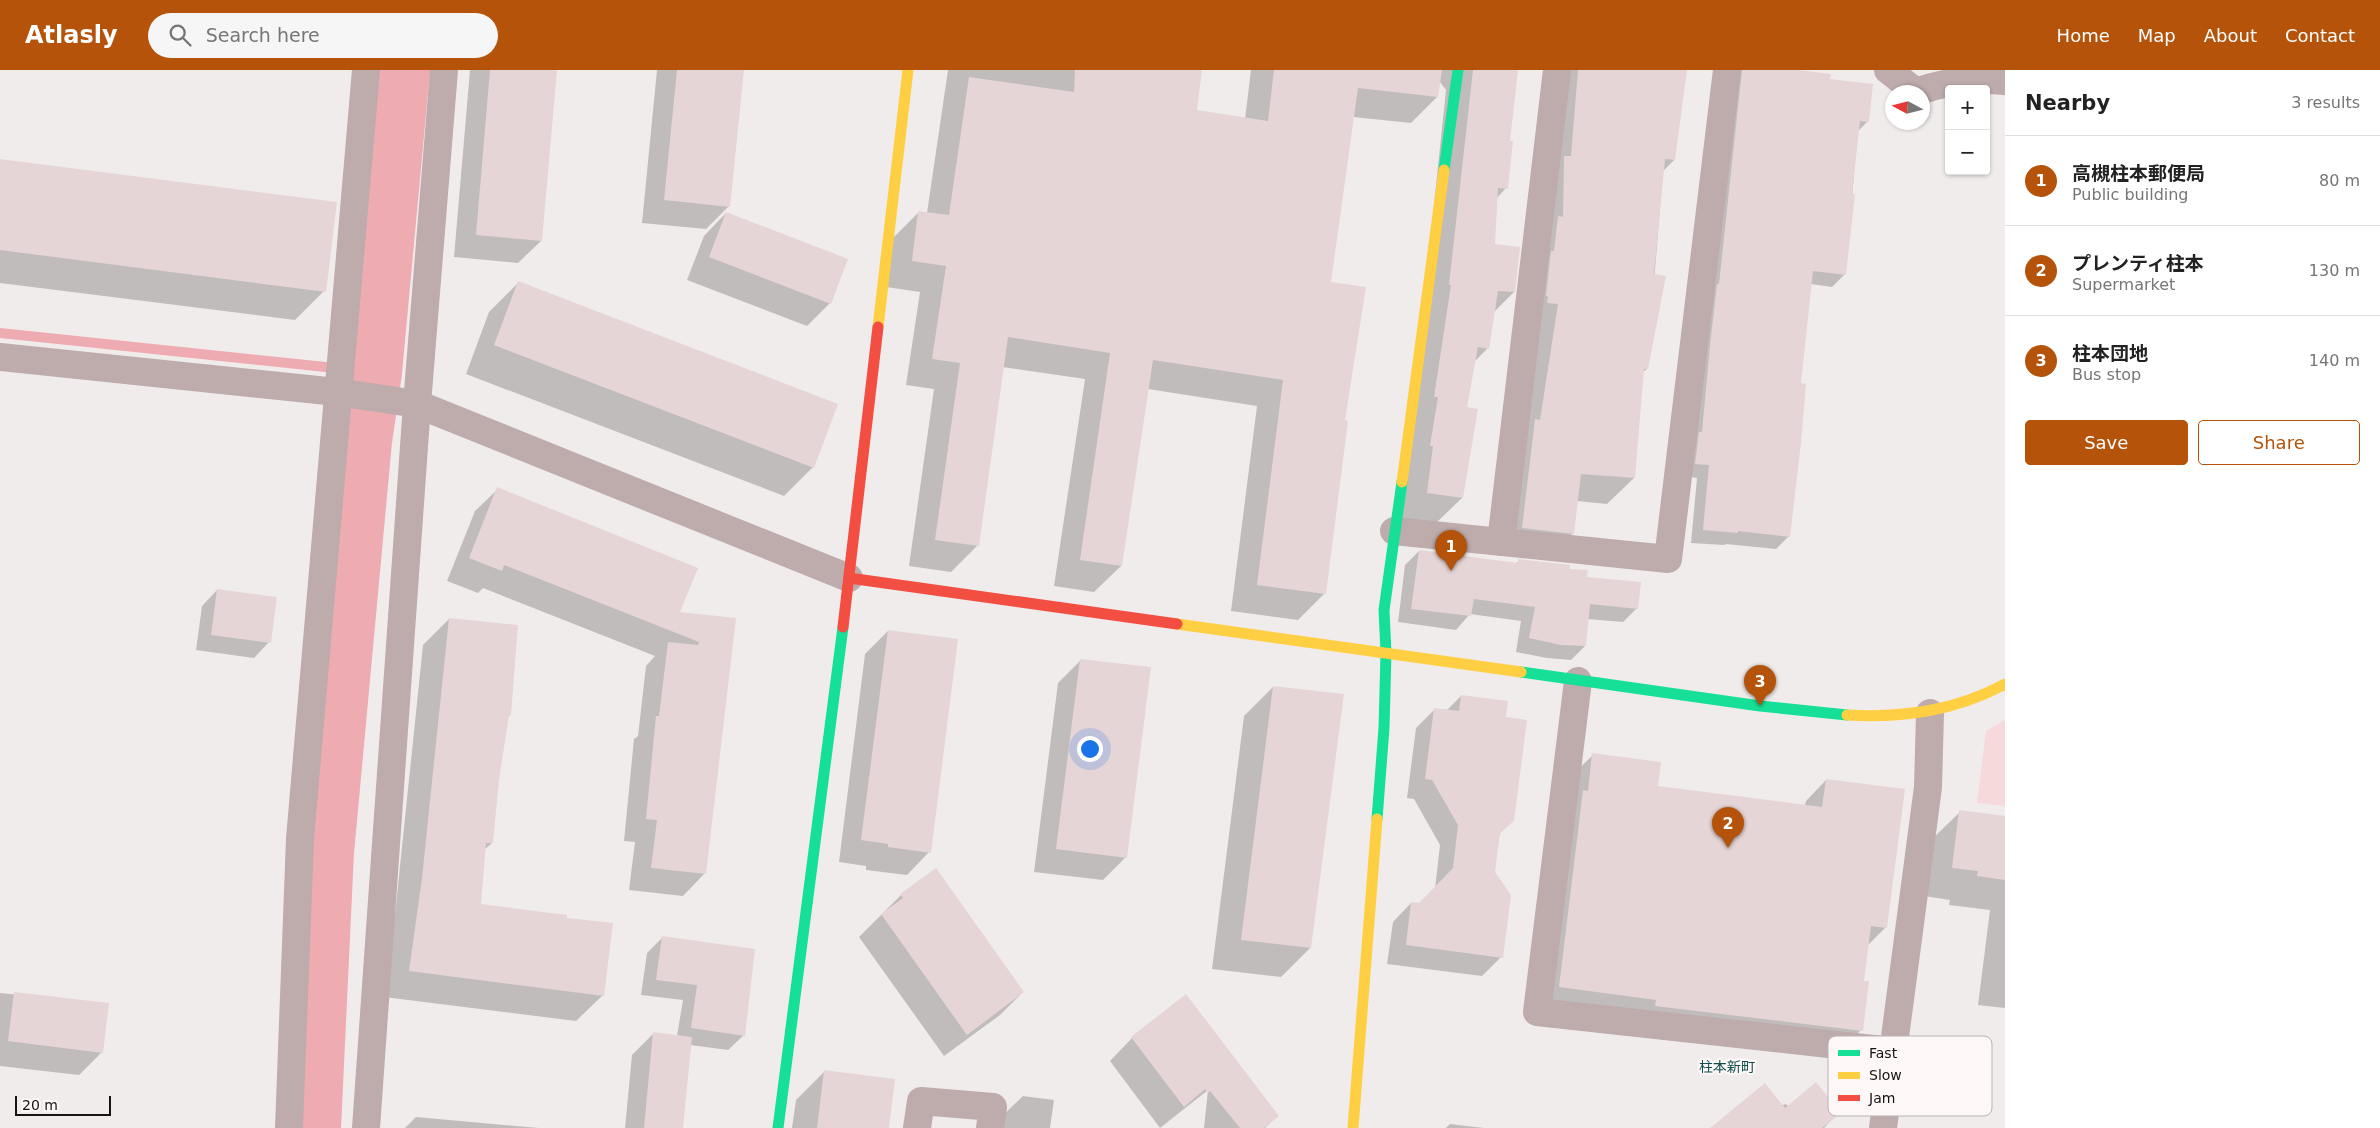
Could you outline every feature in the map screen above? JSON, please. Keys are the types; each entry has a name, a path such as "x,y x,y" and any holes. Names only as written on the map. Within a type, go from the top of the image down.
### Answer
{"street":[{"path":"289,1128 300,839 366,70"},
{"path":"366,1128 417,404 444,70"},
{"path":"778,1128 849,578 908,70"},
{"path":"1353,1128 1384,728 1386,652 1384,610 1458,70"},
{"path":"1501,542 1557,70"},
{"path":"1394,531 1668,559 1727,70"},
{"path":"1888,70 1916,92 1956,81 1981,79 2005,81"},
{"path":"0,357 338,392 417,404 849,578 1760,706 1857,716 1898,716 1930,713 1965,703 2005,684"},
{"path":"1578,681 1537,1012 1828,1043"},
{"path":"1894,1036 1928,787 1930,713"},
{"path":"917,1128 921,1101 993,1108 990,1128"}],"shaded area":[{"path":"2005,720 2005,806 1977,803 1986,731"}],"building":[{"path":"490,70 557,70 542,241 476,235"},
{"path":"677,70 744,70 730,207 664,200"},
{"path":"1075,70 1202,70 1197,110 1268,121 1274,70 1442,70 1438,97 1358,88 1331,282 1366,287 1345,420 1348,421 1326,594 1257,585 1283,380 1153,360 1122,566 1080,560 1110,353 1008,337 979,546 935,540 960,363 932,359 946,266 912,261 918,211 949,215 969,77 1074,92"},
{"path":"1473,70 1518,70 1510,141 1513,141 1508,189 1498,188 1495,244 1520,247 1515,292 1498,291 1489,349 1478,347 1467,407 1478,409 1463,498 1427,493 1433,446 1430,446 1438,397 1434,397 1451,285 1449,285"},
{"path":"1578,70 1687,70 1675,160 1665,159 1654,274 1666,276 1648,369 1644,369 1635,478 1581,474 1574,534 1522,528 1535,419 1540,420 1558,304 1547,303 1548,296 1546,296 1551,251 1554,251 1558,216 1563,217 1564,156 1571,156"},
{"path":"1742,70 1799,70 1831,74 1830,79 1873,84 1869,122 1860,121 1852,194 1855,194 1846,275 1813,271 1801,383 1806,384 1801,443 1790,537 1738,531 1738,533 1703,530 1709,465 1695,464 1699,432 1702,432 1710,345 1717,284 1719,284"},
{"path":"0,159 337,202 326,292 0,250"},
{"path":"726,212 848,259 831,304 709,257"},
{"path":"518,281 838,404 814,468 494,345"},
{"path":"497,487 698,568 680,612 736,618 706,874 651,868 657,820 646,819 656,716 659,716 668,642 698,645 699,642 504,565 502,571 469,558"},
{"path":"1419,550 1518,563 1518,559 1570,565 1570,569 1588,570 1587,577 1641,582 1638,609 1590,604 1586,646 1561,645 1529,638 1535,607 1474,599 1471,616 1411,609"},
{"path":"217,589 277,597 271,643 211,635"},
{"path":"449,618 518,625 511,715 509,715 499,780 493,843 486,843 481,904 567,915 567,918 613,923 604,996 409,971 422,878"},
{"path":"888,630 958,639 931,853 888,847 888,844 861,840"},
{"path":"1080,659 1151,667 1127,858 1056,849"},
{"path":"1273,686 1344,694 1311,948 1241,940"},
{"path":"1461,695 1508,701 1506,717 1527,720 1514,821 1500,833 1495,872 1511,895 1503,958 1406,945 1411,902 1419,903 1453,868 1458,825 1432,780 1425,779 1434,708 1459,711"},
{"path":"1592,753 1661,762 1658,786 1822,807 1826,779 1905,789 1887,928 1871,926 1864,981 1869,981 1863,1031 1655,1006 1656,1000 1559,987 1583,790 1588,791"},
{"path":"1959,810 2005,816 2005,880 1977,876 1978,871 1952,868"},
{"path":"936,868 1024,992 967,1035 881,914 903,898 900,894"},
{"path":"662,936 755,949 745,1036 691,1028 697,985 656,980"},
{"path":"14,992 109,1003 103,1053 8,1041"},
{"path":"1186,994 1279,1116 1264,1128 1240,1128 1210,1091 1208,1093 1205,1089 1184,1107 1131,1037"},
{"path":"653,1032 692,1037 683,1128 644,1128"},
{"path":"824,1070 895,1079 889,1128 817,1128"},
{"path":"1816,1082 1828,1097 1828,1116 1837,1116 1822,1128 1710,1128 1765,1083 1785,1108"}],"waterway":[{"path":"312,1128 325,852 363,441 373,372 401,70"},
{"path":"0,333 373,372"}],"traffic: fast":[{"path":"1444,170 1458,70"},
{"path":"1377,819 1384,728 1386,653 1384,610 1402,482"},
{"path":"778,1128 843,627"},
{"path":"1521,672 1760,706 1847,715"}],"traffic: slow":[{"path":"878,327 908,70"},
{"path":"1402,482 1444,170"},
{"path":"1177,624 1521,672"},
{"path":"1847,715 1868,716 1928,711 1967,701 2005,684"},
{"path":"1353,1128 1377,819"}],"traffic: jam":[{"path":"843,627 878,327"},
{"path":"849,578 1177,624"}],"place":[{"name":"高槻柱本郵便局","path":"1451,571"},
{"name":"柱本団地","path":"1760,706"},
{"name":"プレンティ柱本","path":"1728,848"}],"district":[{"name":"柱本新町","path":"1727,1067"}]}
